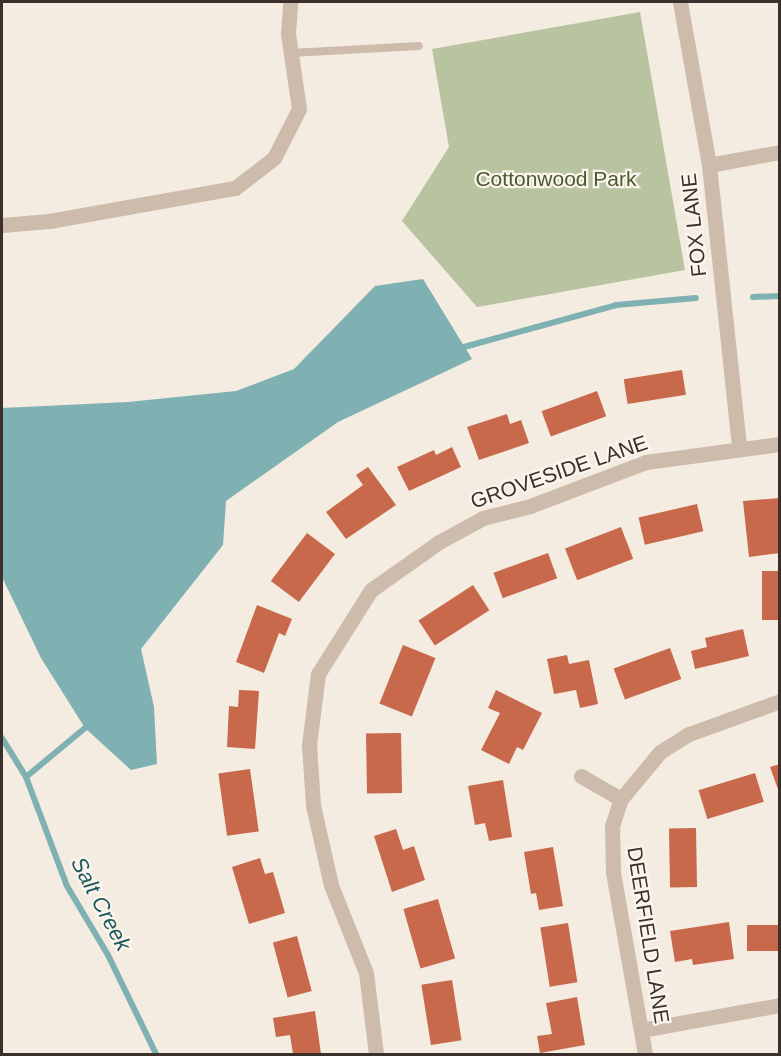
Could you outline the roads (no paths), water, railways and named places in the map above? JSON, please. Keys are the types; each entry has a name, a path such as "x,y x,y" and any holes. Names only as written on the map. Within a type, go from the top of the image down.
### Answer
{"street":[{"path":"2,225 49,221 235,188 274,158 289,136 299,110 291,53 290,2"},
{"name":"FOX LANE","path":"680,2 709,165 739,446"},
{"path":"709,165 780,152"},
{"name":"GROVESIDE LANE","path":"376,1054 366,973 331,885 313,805 309,745 318,674 371,590 439,542 483,518 530,506 646,462 739,446 780,444"},
{"name":"DEERFIELD LANE","path":"645,1054 613,872 612,826 621,799 660,752 688,734 780,701"},
{"path":"581,776 621,799"},
{"path":"641,1030 780,1005"}],"lane":[{"path":"291,53 419,46"}],"water":[{"path":"423,279 472,359 338,422 226,501 223,545 141,649 154,707 157,764 131,770 85,728 41,658 2,577 2,408 128,402 236,391 294,369 375,286"}],"waterway":[{"path":"753,297 780,296"},
{"path":"464,347 616,305 696,298"},
{"path":"26,777 85,728"},
{"name":"Salt Creek","path":"2,738 26,777 67,886 108,955 156,1054"}],"park label":[{"name":"Cottonwood Park","path":"556,179"}]}
